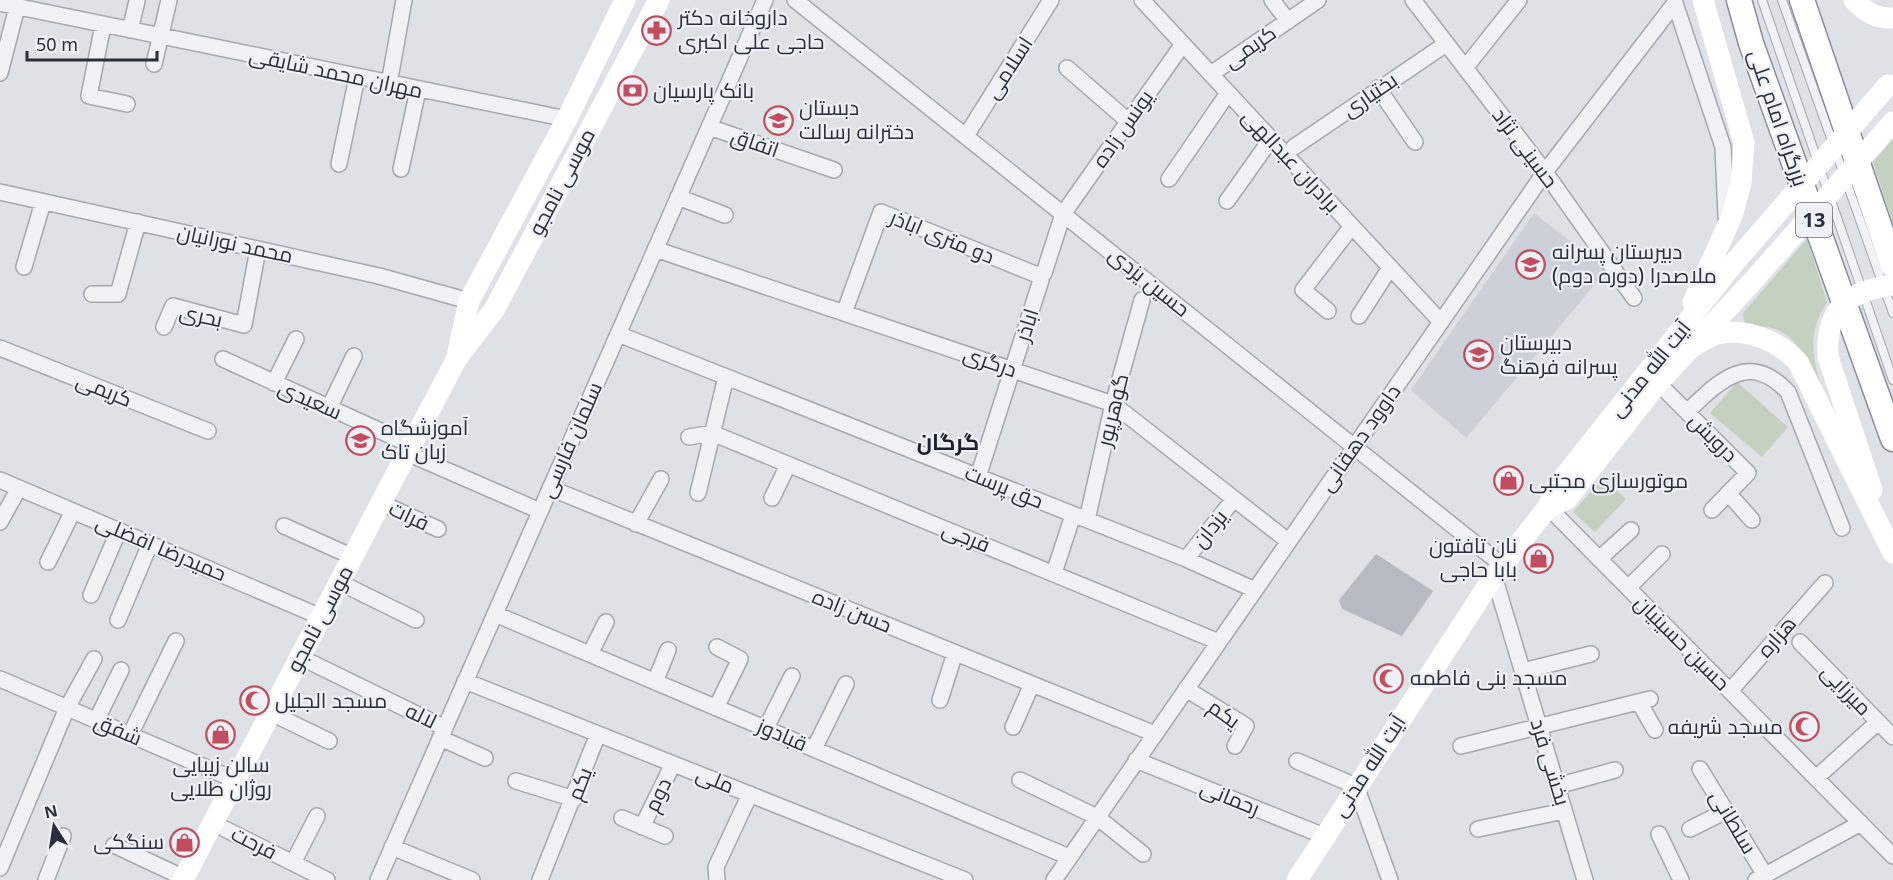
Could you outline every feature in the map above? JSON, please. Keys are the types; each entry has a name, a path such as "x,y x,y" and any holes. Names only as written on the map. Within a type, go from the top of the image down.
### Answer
{"highway":[{"name":"بزرگراه امام علی","path":"1739,0 1751,43 1893,439"},
{"path":"1802,0 1893,266"}],"main road":[{"name":"موسی نامجو","path":"457,358 469,301 567,119 625,0"},
{"name":"موسی نامجو","path":"184,879 457,358 494,310 658,0"},
{"path":"1681,344 1726,230 1741,183 1744,143 1703,0"},
{"path":"1854,0 1866,12 1884,18 1893,18"},
{"name":"آیت الله مدنی","path":"1681,344 1734,263 1890,82"},
{"path":"567,119 589,131"},
{"name":"آیت الله مدنی","path":"1297,880 1498,570 1548,507 1567,499 1652,377 1681,344 1751,282 1893,122"},
{"path":"1893,285 1850,298 1836,312 1826,335 1828,357 1893,551"},
{"path":"1681,344 1716,334 1733,333 1754,335 1785,348 1798,362 1893,551"}],"street":[{"path":"154,64 170,0"},
{"path":"389,84 404,0"},
{"name":"سلمان فارسی","path":"378,880 765,0"},
{"name":"حسین یزدی","path":"795,0 1354,446 1498,570"},
{"name":"اسلامی","path":"966,136 1051,0"},
{"name":"برادران عبدالهی","path":"1142,0 1441,322"},
{"path":"1272,0 1288,21"},
{"name":"کریمی","path":"1211,74 1318,0"},
{"name":"حسینی نژاد","path":"1413,0 1545,172 1634,298"},
{"path":"1465,68 1519,0"},
{"path":"130,30 138,1"},
{"name":"مهران محمد شایقی","path":"0,3 567,119"},
{"name":"داوود دهقانی","path":"1053,880 1545,172 1675,3 1723,147 1726,230"},
{"path":"0,74 17,7"},
{"path":"103,25 89,96 127,104"},
{"name":"یونس زاده","path":"1063,214 1183,44"},
{"name":"بختیاری","path":"1294,147 1446,44"},
{"path":"1067,68 1128,121"},
{"path":"339,164 357,77"},
{"path":"1378,88 1415,142"},
{"path":"401,169 418,90"},
{"path":"1169,179 1228,93"},
{"name":"اتفاق","path":"709,127 834,170"},
{"path":"1227,201 1271,139"},
{"name":"محمد نورانیان","path":"0,192 379,276 469,301"},
{"path":"678,197 725,215"},
{"path":"24,267 43,202"},
{"name":"دو متری اباذر","path":"844,313 881,212 1040,276"},
{"name":"اباذر","path":"978,477 1040,276 1063,214"},
{"path":"92,294 118,294 138,222"},
{"path":"1328,311 1303,290 1352,226"},
{"name":"بحری","path":"164,327 172,306 244,325 258,249"},
{"name":"درگری","path":"655,249 1113,404 1288,541"},
{"path":"1359,316 1390,268"},
{"name":"گوهرپور","path":"1054,573 1080,517 1142,300"},
{"name":"حق پرست","path":"618,334 1186,559 1255,590"},
{"path":"274,383 296,339"},
{"name":"کریمی","path":"0,348 208,431"},
{"path":"329,408 354,356"},
{"name":"سعیدی","path":"223,359 540,511"},
{"path":"1687,412 1715,385 1737,373 1764,374 1778,382 1788,392 1842,528"},
{"path":"698,493 726,377"},
{"name":"درویش","path":"1652,377 1748,474 1712,510"},
{"path":"689,437 712,433"},
{"name":"فرجی","path":"712,433 1219,642"},
{"path":"772,498 788,465"},
{"path":"636,524 661,479"},
{"name":"حمیدرضا افضلی","path":"0,480 321,617"},
{"path":"0,522 19,488"},
{"name":"حسن زاده","path":"550,488 1155,734"},
{"name":"درویش","path":"1728,494 1752,520"},
{"name":"یزدان","path":"1186,559 1234,499"},
{"name":"فرات","path":"381,503 438,529"},
{"name":"حسین حسینیان","path":"1548,507 1893,856"},
{"path":"48,562 74,511"},
{"path":"284,525 353,556"},
{"path":"91,596 119,530"},
{"path":"1599,559 1632,530"},
{"path":"118,620 150,544"},
{"path":"1628,588 1662,554"},
{"name":"بخشی فرد","path":"1498,570 1523,671 1585,880"},
{"path":"339,582 416,620"},
{"name":"هزاره","path":"1730,691 1825,583"},
{"name":"قبادوز","path":"495,614 1069,857"},
{"path":"590,654 606,622"},
{"path":"130,735 176,641"},
{"name":"میرزایی","path":"1800,642 1893,737"},
{"path":"716,708 740,659 717,647"},
{"path":"655,682 668,650"},
{"path":"940,700 956,653"},
{"path":"1523,671 1591,654"},
{"name":"لاله","path":"300,657 485,758"},
{"path":"0,868 67,708 94,659"},
{"path":"96,721 121,670"},
{"path":"766,728 792,676"},
{"name":"شفق","path":"0,679 235,780"},
{"name":"ملی","path":"465,681 965,880"},
{"path":"814,749 846,684"},
{"path":"1014,727 1032,684"},
{"name":"یکم","path":"1186,689 1246,726 1235,746"},
{"path":"1461,746 1645,700 1655,730"},
{"path":"271,713 329,741"},
{"path":"1816,778 1878,722"},
{"name":"یکم","path":"540,880 561,834 598,734"},
{"name":"رحمانی","path":"1137,760 1324,836"},
{"path":"1297,761 1356,786 1390,880"},
{"name":"دوم","path":"642,826 673,764"},
{"name":"سلطانی","path":"1700,768 1726,811 1760,877"},
{"path":"1557,786 1615,770"},
{"path":"1020,780 1097,817 1143,854"},
{"path":"516,781 574,799"},
{"path":"717,880 716,867 750,794"},
{"path":"1478,829 1564,811"},
{"path":"1690,829 1726,811"},
{"path":"293,863 317,816"},
{"path":"622,818 665,836"},
{"name":"فرحت","path":"213,823 327,880"},
{"path":"1760,877 1861,823"},
{"path":"1659,834 1681,880"},
{"path":"46,880 63,836"},
{"path":"114,845 184,879"},
{"path":"392,847 472,880"}],"lane":[{"path":"1762,0 1893,380"},
{"path":"1782,0 1893,313"}],"shaded area":[{"path":"1534,213 1607,270 1466,438 1411,390"}],"green space":[{"path":"1893,139 1893,223 1873,162"},
{"path":"1807,239 1827,302 1816,324 1813,346 1823,392 1804,354 1790,338 1772,328 1749,326 1744,321 1743,313"},
{"path":"1737,382 1788,427 1762,457 1710,413"},
{"path":"1603,478 1626,499 1595,532 1573,512"}],"building":[{"path":"1376,554 1433,591 1402,636 1342,609 1339,600"}],"place":[{"name":"داروخانه دکتر حاجی علی اکبری","path":"657,30"},
{"name":"بانک پارسیان","path":"632,91"},
{"name":"دبستان دخترانه رسالت","path":"778,120"},
{"name":"دبيرستان پسرانه ملاصدرا (دوره دوم)","path":"1531,264"},
{"name":"دبیرستان پسرانه فرهنگ","path":"1479,355"},
{"name":"آموزشگاه زبان تاک","path":"360,440"},
{"name":"موتورسازی مجتبی","path":"1508,481"},
{"name":"نان تافتون بابا حاجی","path":"1538,558"},
{"name":"مسجد بنی فاطمه","path":"1389,678"},
{"name":"مسجد الجلیل","path":"254,701"},
{"name":"مسجد شریفه","path":"1804,727"},
{"name":"سالن زیبایی روژان طلایی","path":"221,734"},
{"name":"سنگکی","path":"185,842"}],"district":[{"name":"گرگان","path":"948,442"}]}
